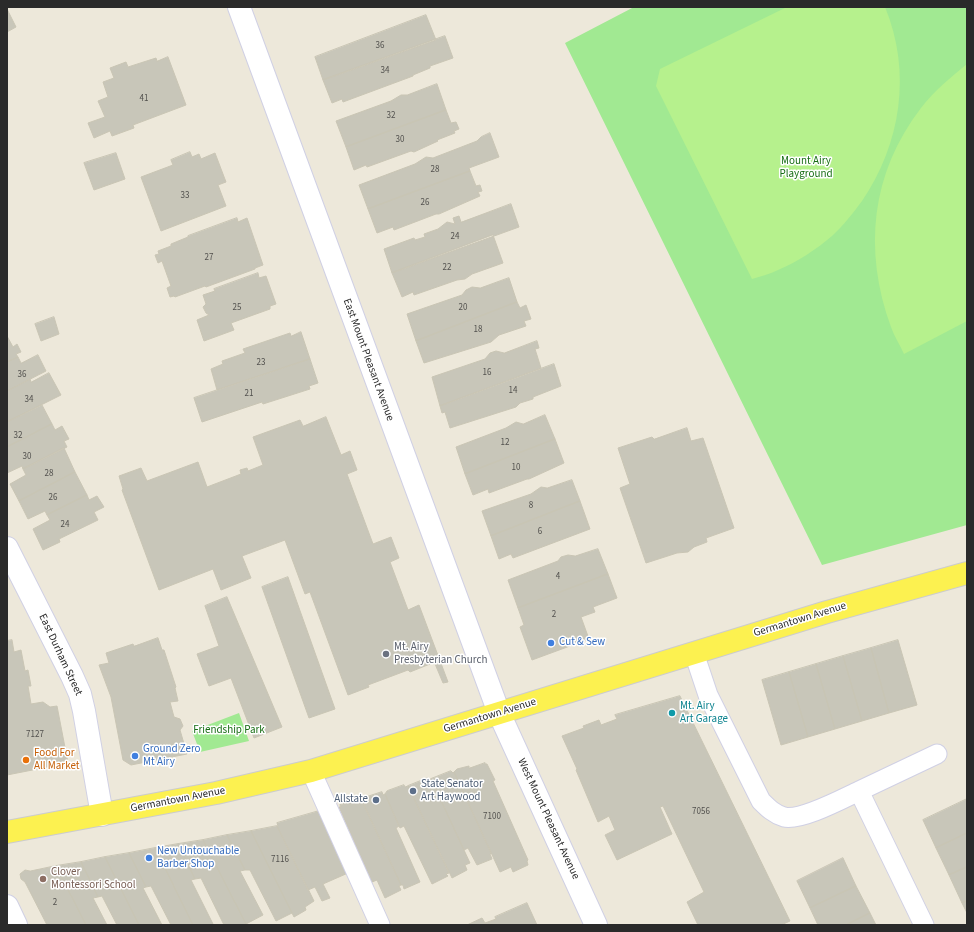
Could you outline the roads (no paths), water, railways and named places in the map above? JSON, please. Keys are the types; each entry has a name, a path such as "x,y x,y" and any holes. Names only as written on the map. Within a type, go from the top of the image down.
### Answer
{"main road":[{"name":"Germantown Avenue","path":"7,832 216,793 311,771 827,612 967,573"}],"street":[{"name":"East Mount Pleasant Avenue","path":"238,7 499,713"},
{"name":"East Durham Street","path":"7,548 80,694 102,815"},
{"name":"West Mount Pleasant Avenue","path":"499,713 596,925"},
{"path":"7,906 16,925"}],"lane":[{"path":"694,653 711,702 761,801 771,811 785,817 801,816 859,791 936,754"},
{"path":"311,771 380,925"},
{"path":"859,791 924,925"}],"place":[{"name":"Cut & Sew","path":"551,643"},
{"name":"Mt. Airy Presbyterian Church","path":"386,654"},
{"name":"Mt. Airy Art Garage","path":"672,713"},
{"name":"Ground Zero Mt Airy","path":"135,756"},
{"name":"Food For All Market","path":"26,760"},
{"name":"State Senator Art Haywood","path":"413,791"},
{"name":"Allstate","path":"376,800"},
{"name":"New Untouchable Barber Shop","path":"149,858"},
{"name":"Clover Montessori School","path":"43,879"}],"park label":[{"name":"Mount Airy Playground","path":"806,168"},
{"name":"Friendship Park","path":"229,731"}]}
